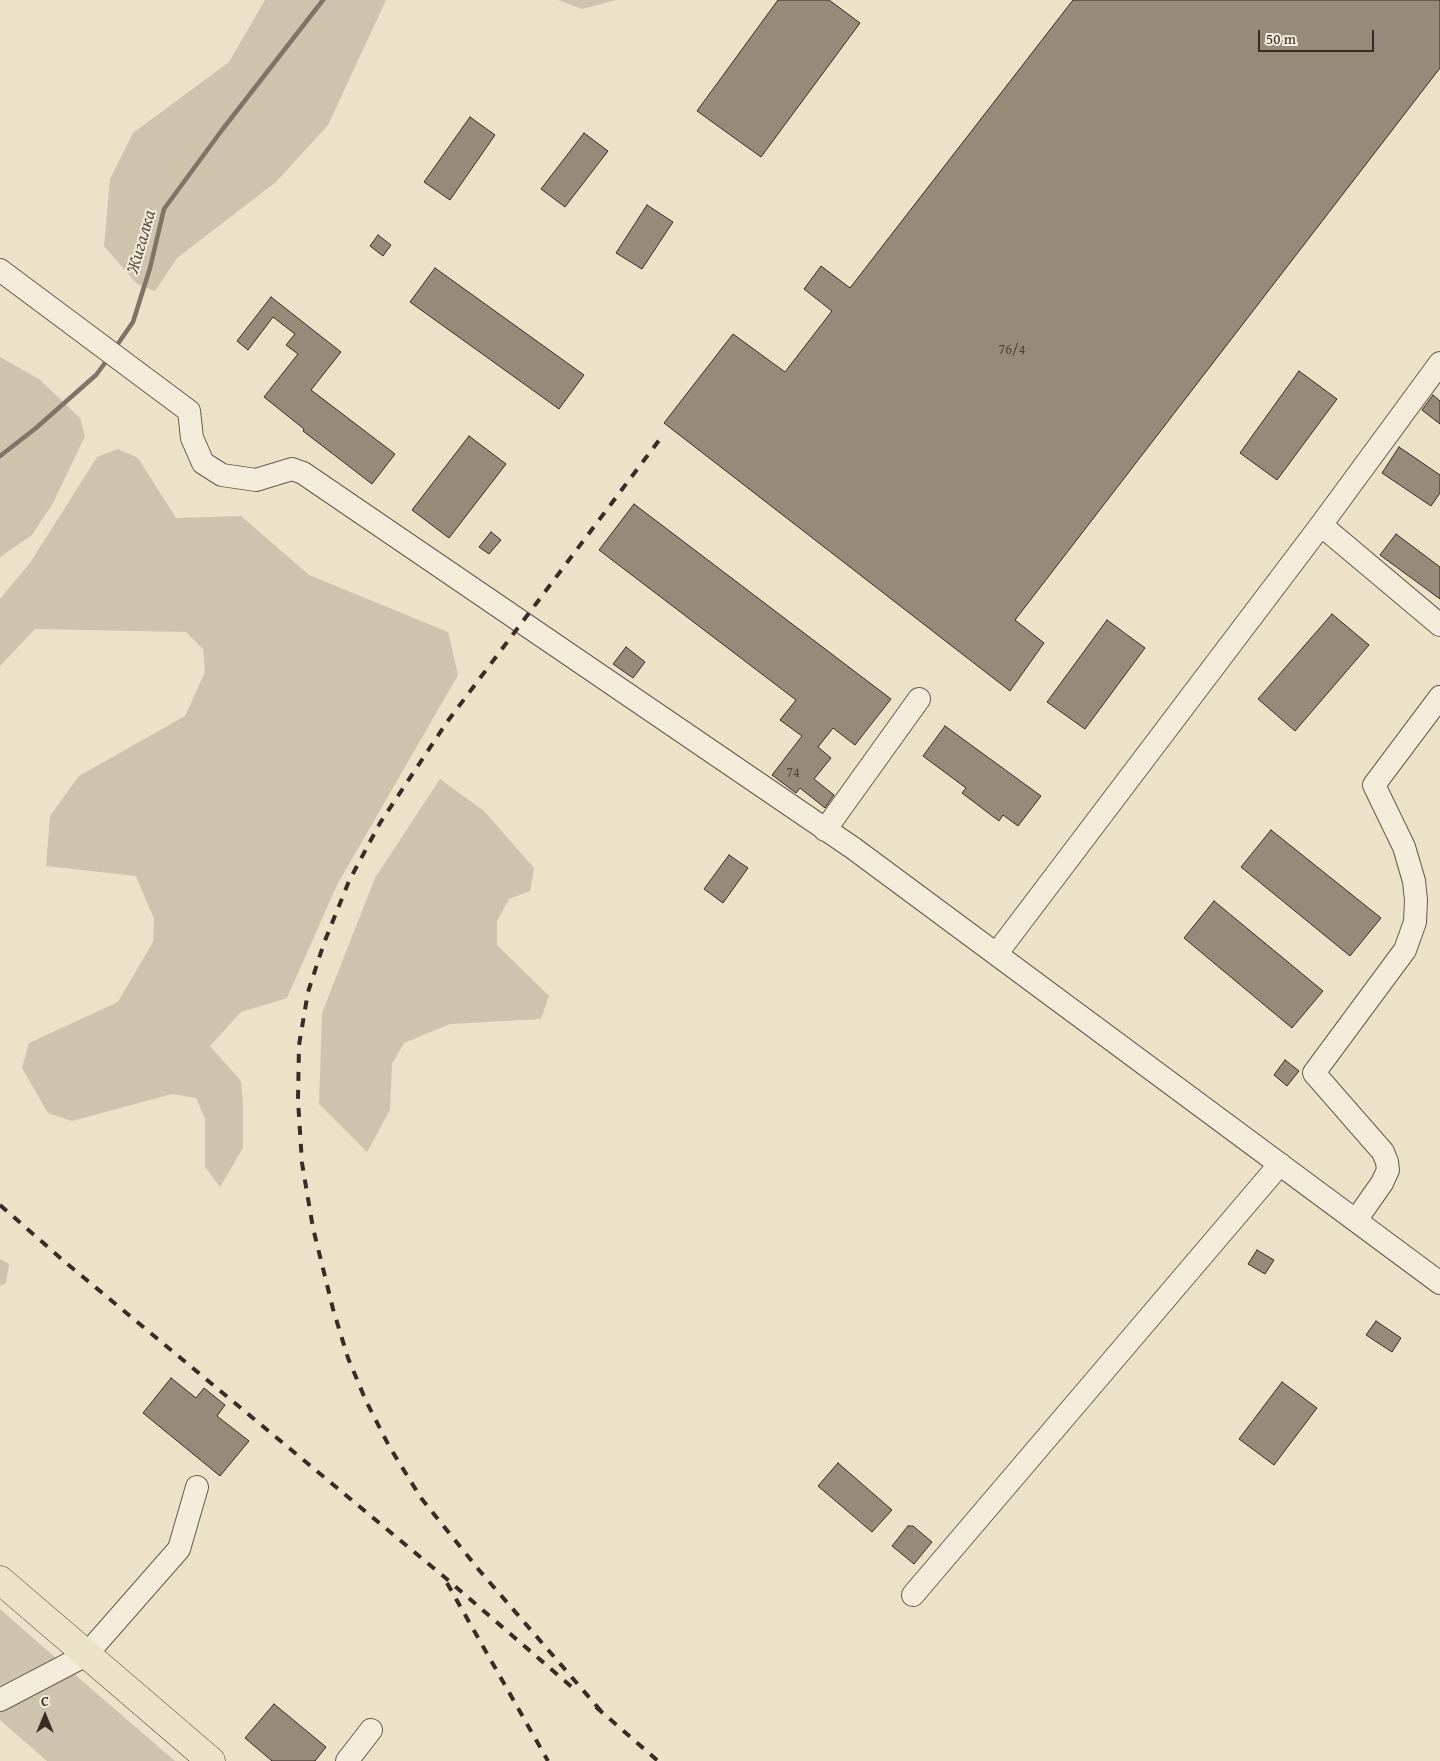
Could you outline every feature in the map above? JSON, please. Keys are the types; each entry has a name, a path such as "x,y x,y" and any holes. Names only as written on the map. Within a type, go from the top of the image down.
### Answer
{"main road":[{"path":"0,1580 211,1761"}],"street":[{"path":"0,270 189,411 192,438 203,463 222,474 256,480 292,469 303,473 853,848 1440,1283"},
{"path":"997,953 1321,525 1440,363"},
{"path":"1321,525 1440,625"},
{"path":"1356,1220 1382,1183 1388,1170 1387,1162 1383,1152 1314,1073 1405,950 1415,922 1416,900 1414,881 1404,846 1374,784 1440,698"},
{"path":"825,830 919,699"},
{"path":"913,1594 1280,1164"},
{"path":"0,1700 86,1655 179,1549 198,1487"},
{"path":"347,1761 371,1730"}],"shaded area":[{"path":"265,0 386,0 328,125 276,182 177,258 155,291 137,284 104,246 110,179 133,133 229,62"},
{"path":"558,0 616,0 582,9"},
{"path":"0,357 39,379 80,418 85,436 53,503 32,535 0,557"},
{"path":"118,449 138,458 176,518 241,516 309,575 448,632 458,675 337,885 287,998 241,1012 210,1046 241,1081 243,1103 243,1148 220,1187 205,1167 205,1119 196,1098 172,1094 72,1121 48,1113 22,1068 29,1043 118,1002 153,942 154,919 136,876 46,866 50,816 79,776 185,716 205,672 203,649 186,632 35,629 0,666 0,599 30,563 97,457"},
{"path":"440,779 484,811 534,868 530,891 509,899 497,921 497,945 549,996 541,1019 450,1024 404,1043 392,1064 390,1110 367,1152 319,1104 322,1013 375,878"},
{"path":"0,1259 9,1264 6,1283 0,1286"},
{"path":"0,1609 175,1761 47,1761 0,1720"}],"building":[{"path":"778,0 829,0 860,23 761,157 697,111"},
{"path":"1073,0 1440,0 1440,68 1015,620 1044,643 1010,691 664,423 733,334 785,372 832,311 804,289 821,266 850,288"},
{"path":"470,117 495,135 450,200 424,182"},
{"path":"584,133 608,151 565,207 541,189"},
{"path":"647,205 673,222 642,269 616,253"},
{"path":"378,235 391,245 383,256 370,246"},
{"path":"435,268 584,375 559,409 410,302"},
{"path":"271,297 341,352 311,390 395,454 372,484 303,431 304,429 264,397 298,354 286,345 295,334 273,317 248,350 237,341"},
{"path":"1299,371 1337,399 1277,480 1240,453"},
{"path":"1433,395 1440,401 1440,424 1422,410"},
{"path":"469,436 506,464 449,538 412,510"},
{"path":"1399,447 1440,475 1440,493 1431,506 1382,473"},
{"path":"634,504 891,699 855,745 833,728 818,747 831,758 814,779 834,795 825,808 800,788 796,793 772,775 802,736 780,720 796,700 599,550"},
{"path":"491,532 501,540 489,554 479,547"},
{"path":"1396,534 1440,567 1440,599 1380,555"},
{"path":"1332,614 1369,645 1295,731 1258,699"},
{"path":"1107,620 1145,648 1085,729 1047,702"},
{"path":"626,647 645,662 633,678 613,664"},
{"path":"945,726 1041,796 1018,826 1003,815 999,821 962,793 966,788 923,756"},
{"path":"1271,830 1381,918 1350,956 1241,867"},
{"path":"729,855 748,868 723,903 704,889"},
{"path":"1214,901 1323,991 1292,1028 1184,938"},
{"path":"1285,1060 1299,1071 1287,1086 1274,1075"},
{"path":"1257,1250 1274,1260 1265,1274 1248,1264"},
{"path":"1376,1321 1401,1338 1392,1352 1366,1335"},
{"path":"171,1378 196,1398 204,1388 225,1405 217,1416 249,1441 220,1476 143,1413"},
{"path":"1282,1382 1317,1408 1274,1465 1239,1439"},
{"path":"838,1463 892,1510 872,1532 818,1486"},
{"path":"908,1526 913,1526 932,1542 914,1564 892,1546"},
{"path":"274,1704 326,1747 315,1761 272,1761 245,1738"}],"waterway":[{"name":"Жигалка","path":"115,348 133,322 150,268 164,209 222,130 323,0"},
{"name":"Жигалка","path":"0,456 36,428 96,375 108,359"}],"railway":[{"path":"601,1711 479,1570 421,1498 389,1446 366,1401 348,1358 333,1309 313,1228 302,1163 298,1100 299,1045 308,992 324,943 349,881 380,823 447,722 660,439"},
{"path":"0,1205 65,1262 442,1575 573,1688"},
{"path":"447,1583 548,1761"},
{"path":"596,1707 658,1761"}]}
